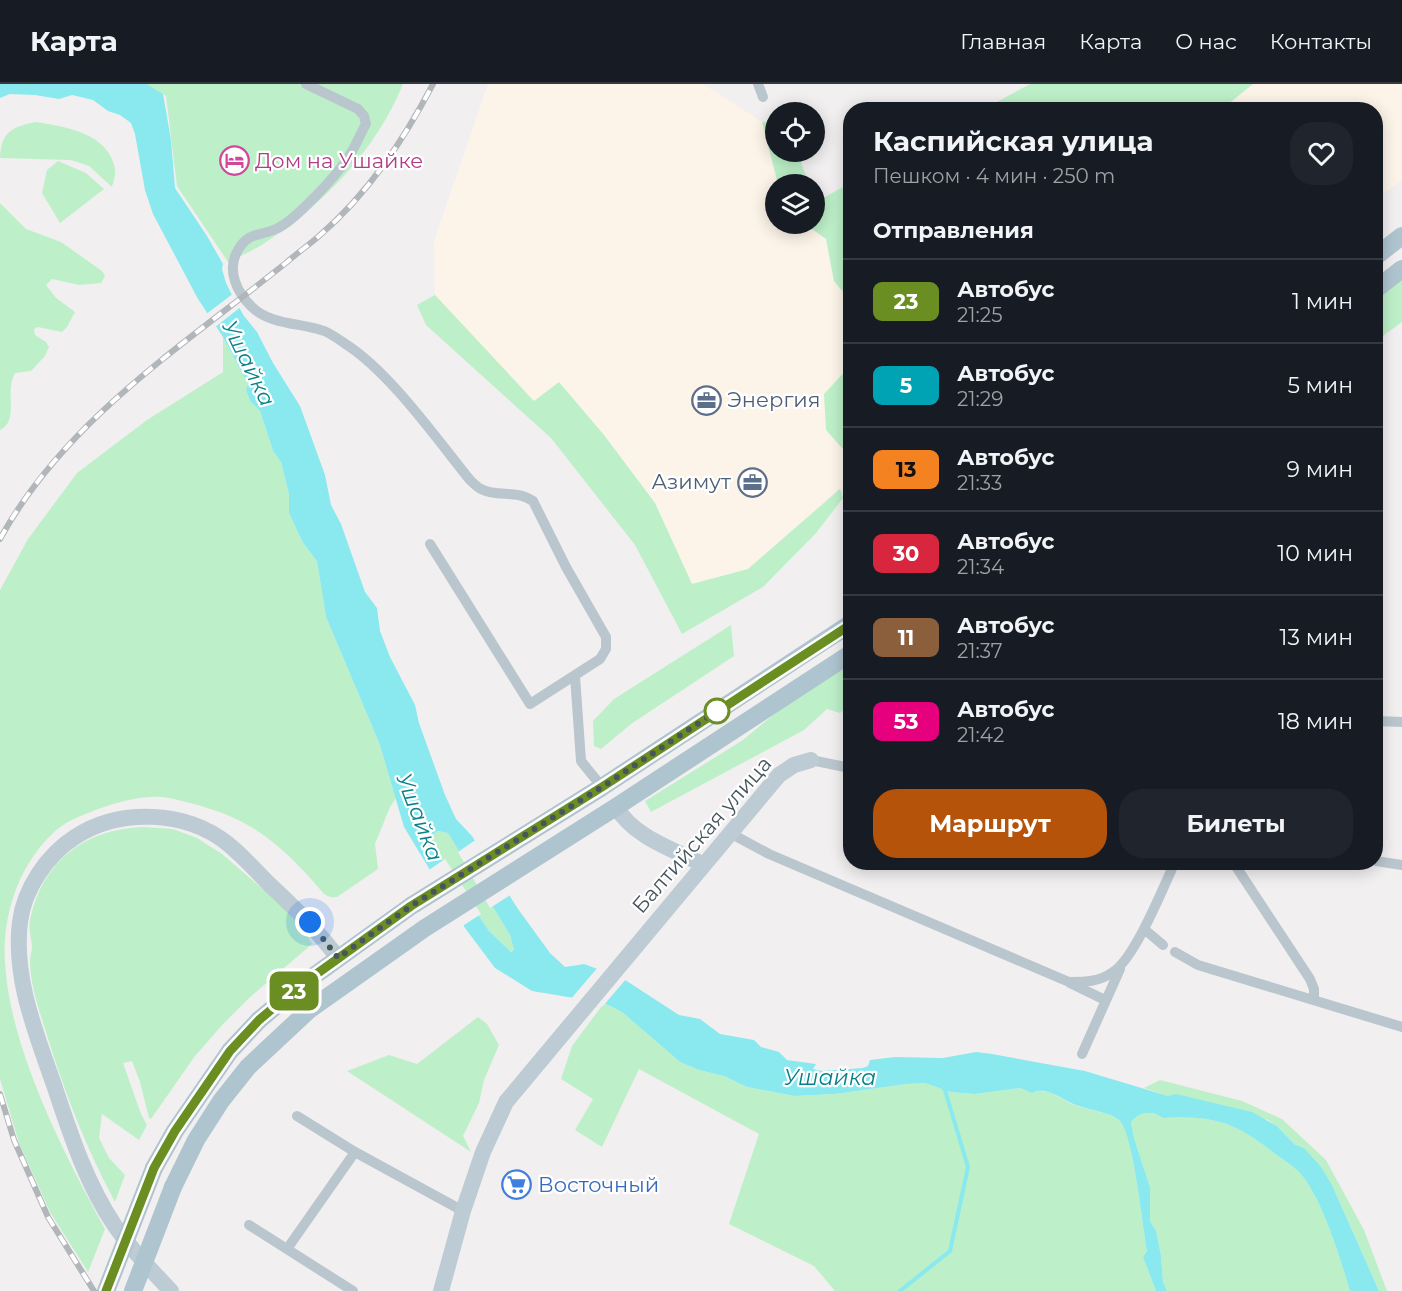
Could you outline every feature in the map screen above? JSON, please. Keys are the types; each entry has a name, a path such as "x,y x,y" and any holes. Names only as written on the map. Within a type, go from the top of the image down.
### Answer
{"main road":[{"path":"1383,251 1402,236"},
{"path":"1383,284 1402,270"},
{"path":"106,1291 154,1168 175,1131 230,1051 259,1020 297,988 411,906 602,787 843,629"},
{"name":"Балтийская улица","path":"133,1291 173,1187 196,1140 221,1101 248,1067 309,1010 425,928 843,659"}],"street":[{"path":"306,84 358,109 364,116 366,124 349,157 305,208 276,230 254,234 238,249 232,271 243,297 262,315 323,330 347,344 373,366 405,400 470,480 481,489 494,493 525,495 533,501 566,567 606,637 606,649 600,659 530,704 430,544"},
{"path":"758,84 763,97"},
{"path":"575,676 580,761 602,787"},
{"path":"1383,721 1402,722"},
{"path":"811,760 843,767"},
{"name":"Балтийская улица","path":"463,1211 483,1152 506,1102 702,864 779,775 794,765 811,760"},
{"path":"616,807 622,817 636,830 702,864"},
{"path":"171,1291 114,1225 78,1154 34,1026 22,981 20,924 26,897 48,860 65,843 83,831 122,818 143,817 183,821 227,843 310,922 338,958"},
{"path":"729,832 769,854 1069,982 1105,1000"},
{"path":"1383,862 1402,865"},
{"path":"1082,1054 1121,966 1144,929 1171,870"},
{"path":"1238,870 1310,979 1314,989 1314,1000"},
{"path":"1144,929 1163,945"},
{"path":"1175,952 1198,965 1402,1027"},
{"path":"1069,982 1093,982 1109,975 1121,966"},
{"path":"297,1116 354,1152 463,1211 441,1291"},
{"path":"287,1249 354,1152"},
{"path":"249,1225 353,1291"}],"shaded area":[{"path":"488,84 703,84 762,122 765,134 765,162 772,162 775,174 765,174 765,234 819,234 826,239 834,281 843,292 843,490 839,489 748,569 692,584 655,503 604,435 559,382 534,402 435,295 434,241"},
{"path":"1103,84 1402,84 1402,180 1383,194 1383,102 1118,102"}],"green space":[{"path":"147,84 403,84 379,130 348,172 330,191 269,240 228,262 177,186 166,96"},
{"path":"1030,84 1253,84 1231,102 997,102"},
{"path":"35,122 71,129 95,139 111,157 115,169 112,187 89,166 71,160 0,158 3,142 9,132"},
{"path":"58,161 86,173 104,189 60,223 42,193 47,170"},
{"path":"772,162 801,162 805,174 775,174"},
{"path":"843,187 843,292 834,281 826,239 819,234 825,234 825,197"},
{"path":"0,203 26,229 61,242 102,271 105,276 101,283 79,285 52,279 46,285 56,298 75,312 62,332 38,327 34,329 35,335 46,342 49,347 45,356 31,371 15,373 11,389 11,413 6,425 0,430"},
{"path":"1402,277 1402,322 1383,336 1383,292"},
{"path":"435,295 534,401 559,382 604,435 655,503 692,584 748,569 840,489 843,498 816,533 763,587 682,634 635,545 551,438 426,325 417,305"},
{"path":"223,337 248,384 246,390 250,401 260,411 273,451 281,462 289,494 289,513 303,543 317,561 326,617 380,745 396,798 375,844 378,869 337,897 324,894 290,857 251,827 211,809 162,797 146,797 122,802 72,820 54,832 31,860 15,891 6,927 5,963 9,996 28,1065 42,1100 73,1168 105,1229 88,1272 50,1212 19,1143 0,1079 0,590 28,539 77,473 147,420 223,372"},
{"path":"843,374 843,449 826,430 824,394"},
{"path":"731,625 734,656 631,724 601,749 594,746 593,721 614,699"},
{"path":"843,666 843,710 840,713 827,709 804,730 651,812 645,801 743,740 796,696"},
{"path":"143,827 173,829 197,838 222,854 300,921 312,944 249,998 224,1023 195,1056 151,1119 132,1061 123,1063 147,1125 139,1140 102,1114 99,1138 109,1158 125,1175 115,1202 76,1119 41,1015 30,970 32,947 30,920 36,899 45,881 69,852 103,834"},
{"path":"438,831 448,833 510,935 514,950 511,952 489,931 433,846 432,835"},
{"path":"604,1003 622,1012 680,1062 699,1070 724,1076 747,1087 794,1096 835,1094 925,1083 950,1092 975,1094 1020,1088 1032,1093 1048,1092 1074,1105 1112,1116 1121,1122 1130,1144 1147,1251 1143,1257 1156,1291 835,1291 814,1266 729,1224 759,1134 639,1069 602,1147 575,1130 593,1099 561,1079 572,1046"},
{"path":"478,1017 487,1024 499,1045 484,1080 479,1103 463,1136 471,1152 347,1071 389,1055 417,1064"},
{"path":"1160,1080 1242,1101 1282,1119 1326,1160 1364,1230 1387,1291 1379,1291 1332,1185 1304,1148 1294,1144 1268,1120 1144,1088"},
{"path":"1147,1112 1163,1118 1197,1118 1235,1127 1260,1142 1296,1169 1307,1183 1323,1212 1350,1291 1167,1291 1163,1282 1156,1231 1150,1221 1150,1187 1131,1122 1137,1115"}],"water":[{"name":"Ушайка","path":"0,84 147,84 163,94 171,140 175,188 207,236 223,264 226,283 232,295 244,316 257,332 300,406 325,475 331,505 341,524 365,592 377,608 380,631 390,657 415,705 419,723 456,819 472,836 518,909 550,953 565,967 584,964 622,978 679,1015 700,1019 720,1034 754,1040 761,1047 779,1052 787,1060 816,1064 813,1069 822,1071 863,1068 868,1066 870,1060 895,1057 943,1058 976,1052 1085,1071 1168,1096 1176,1094 1252,1112 1277,1126 1294,1144 1304,1148 1321,1167 1332,1185 1379,1291 1350,1291 1323,1212 1307,1183 1287,1162 1260,1142 1234,1127 1210,1120 1163,1118 1150,1113 1142,1114 1131,1122 1150,1187 1150,1221 1156,1231 1163,1282 1167,1291 1156,1291 1143,1257 1147,1251 1129,1142 1124,1128 1115,1117 1076,1105 1047,1092 1032,1093 1020,1088 975,1094 950,1092 925,1083 835,1094 794,1096 747,1087 724,1076 699,1070 680,1062 622,1012 604,1003 532,991 495,968 465,928 404,827 380,745 326,617 317,561 303,543 289,513 289,494 281,462 273,451 260,411 250,401 246,390 248,384 223,337 198,299 153,214 145,190 131,123 93,100 72,95 59,99 10,94 0,98","holes":["438,831 448,833 510,935 514,950 511,952 489,931 433,846 432,835"]}],"pier":[{"path":"234,293 242,306 214,328 205,315"},
{"path":"477,839 512,894 490,908 458,852"},
{"path":"445,859 481,914 461,927 426,872"},
{"path":"599,966 627,978 603,1006 570,1000"}],"waterway":[{"path":"900,1291 950,1251 968,1167 944,1087"}],"railway":[{"path":"0,539 27,496 58,457 92,421 168,355 337,220 383,166 433,84"},
{"path":"0,1094 14,1140 48,1217 94,1291"}],"bus line":[{"name":"23","path":"106,1291 154,1168 175,1131 230,1051 259,1020 297,988 411,906 602,787 843,630"}],"place":[{"name":"Дом на Ушайке","path":"234,161"},
{"name":"Энергия","path":"706,400"},
{"name":"Азимут","path":"752,482"},
{"name":"Восточный","path":"517,1185"}],"route":[{"path":"310,922 338,958 411,906 602,787 717,711"}]}
